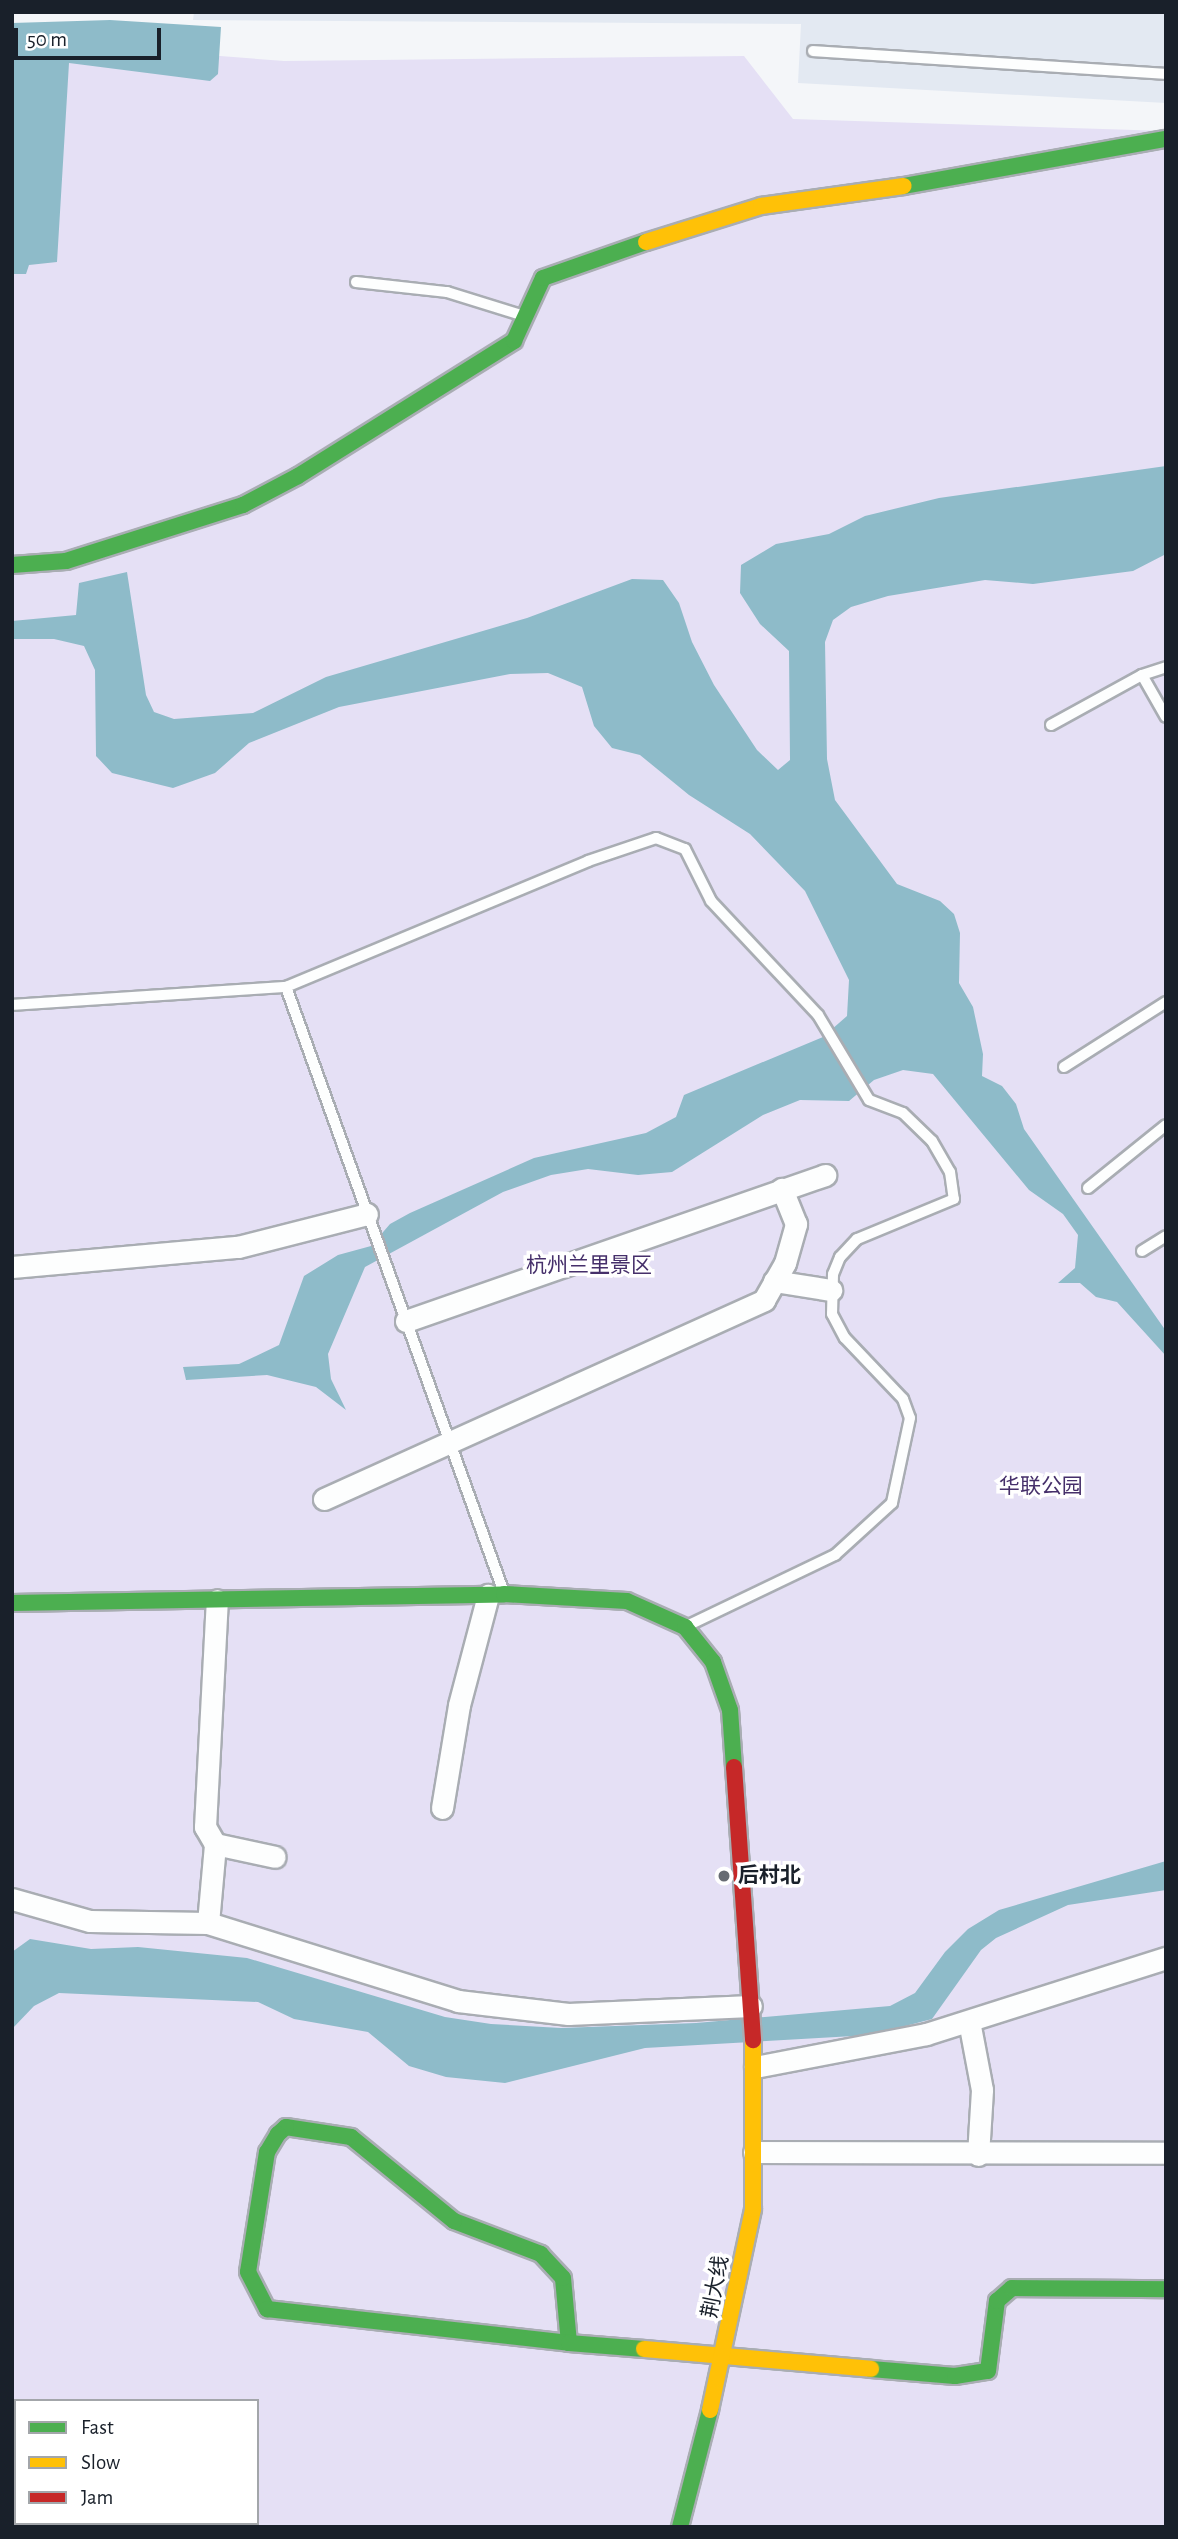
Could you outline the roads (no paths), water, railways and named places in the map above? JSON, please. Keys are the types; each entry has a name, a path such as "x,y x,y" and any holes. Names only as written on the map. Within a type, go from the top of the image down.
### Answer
{"street":[{"path":"12,565 65,561 112,549 243,505 298,476 514,341 543,278 562,268 761,206 953,179 1166,139"},
{"path":"406,1321 825,1175"},
{"path":"324,1499 449,1440 764,1300 785,1263 796,1224 782,1189"},
{"path":"12,1268 238,1247 367,1214"},
{"path":"774,1281 831,1290"},
{"path":"442,1808 458,1705 496,1595"},
{"path":"12,1603 496,1595 627,1601 685,1627"},
{"path":"208,1923 215,1844 205,1827 217,1600"},
{"name":"荆大线","path":"680,2527 724,2357 753,2209 755,2058 730,1710 713,1662 685,1627"},
{"path":"215,1844 275,1857"},
{"path":"12,1899 90,1921 208,1923 458,2001 568,2014 751,2006"},
{"path":"755,2058 926,2034 1166,1958"},
{"path":"969,2021 982,2090 978,2155"},
{"path":"569,2343 563,2278 541,2255 454,2221 351,2137 286,2127 278,2134 267,2152 248,2272 267,2309 569,2343 955,2376 988,2371 997,2301 1012,2288 1166,2288"},
{"path":"754,2152 978,2155 1166,2153"}],"lane":[{"path":"813,51 1166,74"},
{"path":"356,282 447,292 527,317"},
{"path":"1051,725 1142,675 1166,667"},
{"path":"1142,675 1166,717"},
{"path":"12,1005 286,987 588,861 656,838 685,849 711,901 818,1015 869,1100 903,1113 932,1141 950,1172 954,1199 857,1239 840,1258 831,1290 832,1314 845,1338 903,1399 910,1418 892,1503 835,1555 685,1627"},
{"path":"286,987 449,1440 496,1595"},
{"path":"1064,1067 1166,1002"},
{"path":"1088,1188 1166,1125"},
{"path":"1142,1251 1166,1236"}],"water":[{"path":"110,20 221,27 218,74 210,81 69,63 57,262 29,265 26,274 12,274 12,23"},
{"path":"1166,466 1166,554 1133,571 1033,584 985,580 888,596 851,607 833,620 825,642 827,759 835,800 897,884 940,901 954,914 960,933 959,983 973,1007 983,1054 982,1076 1002,1086 1016,1104 1024,1129 1166,1331 1166,1356 1117,1302 1096,1297 1080,1283 1058,1283 1075,1268 1078,1235 1063,1214 1029,1190 933,1074 903,1070 874,1080 849,1101 800,1100 763,1115 672,1172 638,1175 588,1169 551,1175 503,1192 365,1267 328,1354 331,1379 346,1410 316,1387 267,1375 186,1380 183,1367 239,1364 279,1345 304,1276 338,1255 371,1246 390,1224 410,1213 534,1158 646,1133 676,1117 684,1095 823,1037 847,1016 849,980 805,891 750,834 689,795 640,755 612,748 594,726 582,687 548,673 510,674 339,707 249,743 215,773 173,788 112,773 96,756 95,670 84,646 54,639 12,639 12,621 76,615 79,583 127,572 146,695 154,712 174,719 253,713 326,677 527,618 632,579 663,580 679,603 692,642 714,685 757,750 778,770 790,760 789,651 760,624 740,593 741,565 776,544 829,534 865,516 939,498"},
{"path":"1166,1861 1166,1890 1068,1905 996,1938 981,1950 932,2019 871,2035 645,2048 505,2083 446,2077 409,2066 368,2032 294,2019 258,2002 59,1993 34,2006 12,2029 12,1952 30,1939 91,1949 138,1947 247,1958 445,2017 491,2024 561,2028 696,2023 890,2006 915,1993 945,1952 968,1929 999,1910"}],"place":[{"name":"后村北","path":"724,1876"}],"park label":[{"name":"杭州兰里景区","path":"589,1266"},
{"name":"华联公园","path":"1041,1487"}]}
